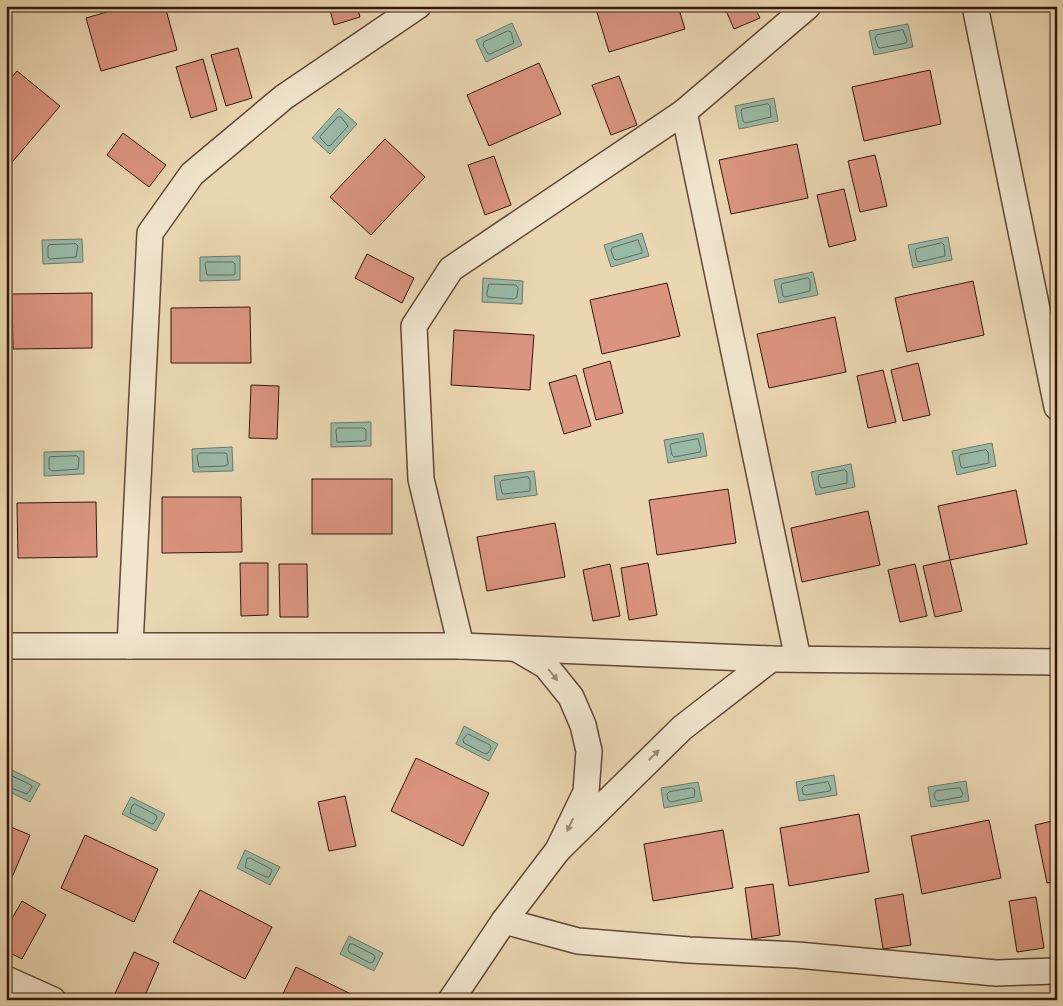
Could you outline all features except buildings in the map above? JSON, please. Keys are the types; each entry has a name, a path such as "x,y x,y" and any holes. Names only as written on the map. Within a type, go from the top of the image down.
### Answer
{"street":[{"path":"130,646 150,233 192,174 284,97 418,6"},
{"path":"461,646 421,479 414,326 452,269 684,112 808,6"},
{"path":"975,6 1057,407"},
{"path":"684,112 798,659"},
{"path":"6,646 461,646 771,659 1057,662"},
{"path":"514,647 546,666 571,697 583,725 589,751 586,792 558,850"},
{"path":"451,1000 504,921 558,850 682,728 771,659"},
{"path":"504,921 578,941 689,950 797,955 996,973 1057,971"},
{"path":"6,979 53,1000"}],"water":[{"path":"512,23 522,45 486,62 476,40"},
{"path":"908,24 913,47 874,55 869,31"},
{"path":"774,98 778,121 739,129 735,106"},
{"path":"339,108 357,124 330,154 312,138"},
{"path":"642,233 649,256 611,267 604,245"},
{"path":"948,237 952,260 913,268 908,245"},
{"path":"82,239 83,262 43,264 42,240"},
{"path":"240,256 240,280 200,281 200,257"},
{"path":"813,272 818,295 779,303 774,280"},
{"path":"483,278 523,281 522,304 482,302"},
{"path":"371,422 371,446 331,447 331,423"},
{"path":"703,433 707,456 668,463 664,440"},
{"path":"992,443 996,466 957,475 952,451"},
{"path":"232,447 233,471 193,472 192,449"},
{"path":"84,451 84,474 44,476 44,452"},
{"path":"851,464 855,487 816,495 811,472"},
{"path":"534,471 537,495 497,500 494,476"},
{"path":"464,726 498,744 489,761 456,744"},
{"path":"6,767 40,784 30,802 6,790"},
{"path":"834,775 837,795 799,801 796,782"},
{"path":"966,781 969,801 931,807 928,787"},
{"path":"698,782 702,801 664,808 661,788"},
{"path":"131,797 165,814 156,831 122,814"},
{"path":"245,850 280,867 270,885 237,868"},
{"path":"349,936 383,953 374,971 340,954"}]}
